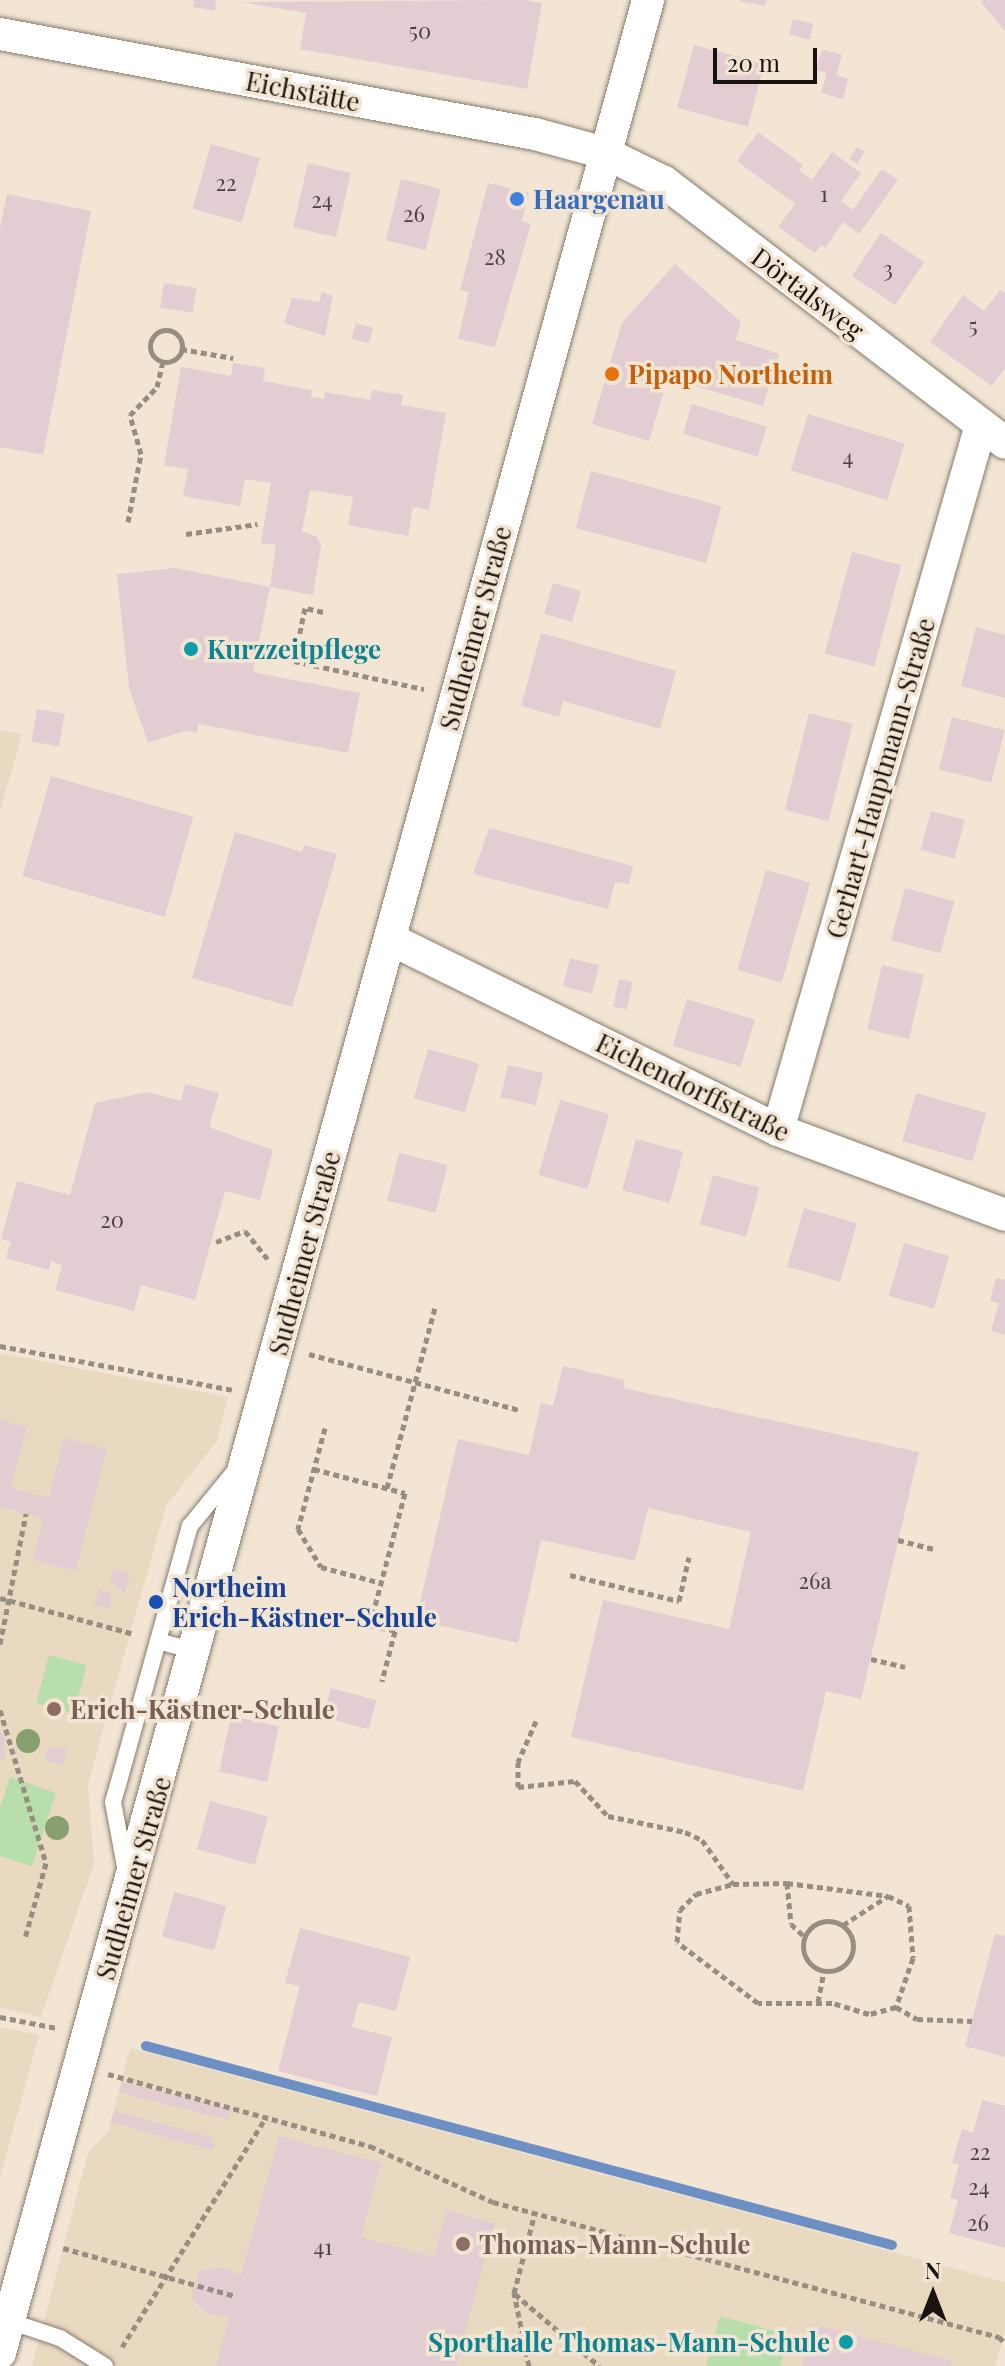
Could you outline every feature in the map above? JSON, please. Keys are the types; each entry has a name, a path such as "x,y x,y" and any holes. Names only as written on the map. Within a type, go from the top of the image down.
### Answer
{"street":[{"name":"Sudheimer Straße","path":"0,2353 130,1893 648,0"},
{"name":"Eichstätte","path":"0,34 520,131 605,153"},
{"name":"Dörtalsweg","path":"605,153 664,182 993,434"},
{"name":"Gerhart-Hauptmann-Straße","path":"778,1130 993,434"},
{"name":"Eichendorffstraße","path":"390,939 778,1130 1005,1215"}],"lane":[{"path":"130,1893 113,1802 190,1526 249,1454"},
{"path":"158,1641 195,1651"},
{"path":"9,2321 60,2338 105,2366"}],"path":[{"path":"163,361 150,349 157,332 174,332 181,349"},
{"path":"181,349 233,358"},
{"path":"163,361 175,359 181,349"},
{"path":"128,522 141,454 130,415 157,387 163,361"},
{"path":"186,534 257,524"},
{"path":"323,612 305,608 294,661 457,695"},
{"path":"216,1242 245,1231 269,1260 299,1272"},
{"path":"387,1488 435,1308"},
{"path":"0,1346 265,1396"},
{"path":"278,1346 520,1410"},
{"path":"325,1428 298,1529 321,1567 381,1583"},
{"path":"314,1469 405,1493 370,1625 395,1631 382,1681"},
{"path":"0,1644 26,1514"},
{"path":"898,1540 934,1549"},
{"path":"570,1575 679,1601 689,1557"},
{"path":"0,1598 158,1641"},
{"path":"871,1659 905,1667"},
{"path":"0,1710 46,1863 25,1938"},
{"path":"536,1721 518,1762 518,1787 575,1781 608,1816 685,1832 702,1840 733,1884"},
{"path":"787,1883 791,1924 805,1937 806,1959 824,1972 839,1969 851,1960 854,1945 843,1925"},
{"path":"896,2007 913,1958 914,1929 909,1906 888,1896 787,1883 733,1884 708,1888 685,1903 677,1942 758,2003 818,2002 869,2014 896,2007 917,2019 972,2021"},
{"path":"805,1937 821,1922 843,1925 888,1896"},
{"path":"818,2002 824,1972"},
{"path":"0,2017 90,2032"},
{"path":"80,2066 370,2146 493,2202 999,2337 1005,2343"},
{"path":"117,2353 266,2117"},
{"path":"529,2366 514,2293 535,2213"},
{"path":"32,2239 235,2296"},
{"path":"514,2293 599,2366"}],"shaded area":[{"path":"0,730 22,734 0,812"},
{"name":"Erich-Kästner-Schule","path":"0,1353 228,1397 217,1441 166,1506 88,1784 94,1864 41,2017 0,2008"},
{"path":"0,2027 39,2035 0,2178"},
{"name":"Thomas-Mann-Schule","path":"130,2048 1005,2282 1005,2330 995,2366 32,2366 88,2153 108,2132"}],"green space":[{"path":"49,1655 87,1665 74,1713 36,1703"},
{"path":"10,1777 56,1793 32,1866 0,1856 0,1808"},
{"path":"720,2316 789,2335 780,2366 706,2366"}],"building":[{"path":"194,0 216,0 215,11 193,7"},
{"path":"525,0 542,3 527,89 300,49 306,13 241,2"},
{"path":"767,0 765,6 737,1"},
{"path":"1005,0 1005,31 981,2"},
{"path":"793,19 813,24 810,40 789,35"},
{"path":"694,45 765,64 748,127 677,108"},
{"path":"822,49 842,55 836,75 848,79 843,99 821,93 827,73 816,70"},
{"path":"758,132 803,165 799,170 812,180 832,152 861,173 841,201 853,210 882,169 898,180 859,234 843,222 825,248 821,245 815,253 778,227 795,204 737,161"},
{"path":"211,144 260,158 242,222 193,208"},
{"path":"857,147 865,152 857,164 850,159"},
{"path":"308,163 351,173 336,237 293,227"},
{"path":"401,179 441,189 426,250 386,240"},
{"path":"488,183 529,193 522,221 531,224 495,347 458,339 469,292 460,290"},
{"path":"7,194 91,211 43,455 0,447 0,229"},
{"path":"881,233 924,262 895,305 852,276"},
{"path":"675,264 741,322 736,340 779,354 763,406 668,378 649,441 592,424 622,323"},
{"path":"164,283 197,288 193,313 160,308"},
{"path":"1000,290 1005,293 1005,368 992,386 930,342 963,295 984,311"},
{"path":"322,292 333,296 325,336 284,323 292,298 319,302"},
{"path":"356,323 373,328 369,343 352,338"},
{"path":"233,363 265,368 263,381 312,390 311,397 324,399 325,392 370,400 372,390 403,395 401,405 446,413 429,510 413,507 408,536 348,525 353,497 310,490 302,531 317,537 321,546 313,595 270,587 276,545 261,543 271,483 245,479 240,506 183,496 188,469 164,465 181,367 231,376"},
{"path":"692,404 767,427 758,456 683,434"},
{"path":"808,414 905,444 887,500 791,470"},
{"path":"591,471 721,506 706,563 576,528"},
{"path":"852,552 901,565 874,667 825,653"},
{"name":"Kurzzeitpflege","path":"175,568 270,587 253,672 360,693 348,753 199,724 197,733 185,731 148,743 129,688 117,574"},
{"path":"553,583 581,591 572,622 544,614"},
{"path":"976,627 1005,635 1005,698 961,686"},
{"path":"541,633 676,671 660,729 563,701 559,717 521,706"},
{"path":"37,709 65,714 59,746 31,741"},
{"path":"809,713 853,724 828,821 785,810"},
{"path":"952,717 1004,730 991,782 939,769"},
{"path":"51,776 193,817 165,917 22,876"},
{"path":"931,811 965,820 954,859 921,850"},
{"path":"489,828 633,866 629,884 615,882 608,909 473,874"},
{"path":"235,832 302,852 304,845 337,854 292,1007 192,978"},
{"path":"766,870 810,883 782,983 737,970"},
{"path":"905,888 954,901 940,953 891,940"},
{"path":"570,958 599,965 592,993 563,986"},
{"path":"882,965 924,975 909,1039 867,1029"},
{"path":"619,979 633,982 627,1009 613,1006"},
{"path":"687,999 755,1020 741,1067 673,1046"},
{"path":"428,1049 479,1064 465,1113 414,1098"},
{"path":"508,1065 543,1073 536,1105 501,1097"},
{"path":"185,1084 219,1093 209,1127 273,1150 260,1200 225,1191 195,1300 141,1285 134,1311 55,1290 62,1265 51,1261 49,1270 6,1258 11,1242 1,1239 17,1181 70,1195 95,1103 148,1092 181,1101"},
{"path":"916,1093 986,1113 972,1161 902,1141"},
{"path":"560,1100 609,1114 588,1189 539,1175"},
{"path":"636,1139 683,1152 670,1203 622,1190"},
{"path":"399,1153 448,1165 436,1213 387,1201"},
{"path":"713,1175 759,1187 746,1237 700,1224"},
{"path":"804,1208 857,1223 840,1282 787,1267"},
{"path":"904,1243 949,1256 934,1309 889,1296"},
{"path":"996,1278 1005,1280 1005,1335 991,1331 999,1303 990,1301"},
{"path":"563,1366 625,1380 623,1388 919,1452 861,1699 826,1691 803,1791 571,1737 603,1600 729,1629 751,1532 648,1508 635,1561 541,1540 518,1643 416,1620 458,1439 529,1455 541,1403 553,1406"},
{"path":"0,1420 27,1427 11,1488 49,1498 64,1438 107,1449 76,1571 33,1560 43,1518 0,1507"},
{"path":"114,1568 130,1575 125,1593 110,1581"},
{"path":"99,1589 111,1594 111,1609 94,1605"},
{"path":"331,1688 376,1700 369,1729 323,1717"},
{"path":"231,1716 279,1726 267,1782 219,1772"},
{"path":"0,1732 4,1735 5,1761 0,1757"},
{"path":"48,1747 67,1747 63,1765 45,1760"},
{"path":"210,1801 268,1817 255,1865 197,1849"},
{"path":"174,1892 226,1906 214,1950 162,1936"},
{"path":"300,1928 410,1957 396,2011 359,2002 352,2027 392,2037 377,2096 278,2071 300,1986 285,1983"},
{"path":"995,1934 1005,1936 1005,2057 965,2046"},
{"path":"122,2082 232,2109 229,2120 119,2093"},
{"path":"982,2100 1005,2106 1005,2248 949,2233 958,2200 950,2198 959,2164 952,2163 962,2129 973,2133"},
{"path":"114,2111 215,2138 212,2150 111,2123"},
{"name":"Thomas-Mann-Schule","path":"279,2136 381,2163 361,2237 434,2257 446,2210 495,2223 456,2366 216,2366 229,2317 209,2314 191,2299 199,2271 222,2268 241,2275"},
{"name":"Sporthalle Thomas-Mann-Schule","path":"813,2324 953,2361 951,2366 802,2366"}],"waterway":[{"path":"146,2046 892,2245"}],"place":[{"name":"Haargenau","path":"517,199"},
{"name":"Pipapo Northeim","path":"612,374"},
{"name":"Kurzzeitpflege","path":"191,649"},
{"name":"Northeim Erich-Kästner-Schule","path":"156,1602"},
{"name":"Erich-Kästner-Schule","path":"54,1709"},
{"name":"Thomas-Mann-Schule","path":"463,2244"},
{"name":"Sporthalle Thomas-Mann-Schule","path":"846,2342"}]}
